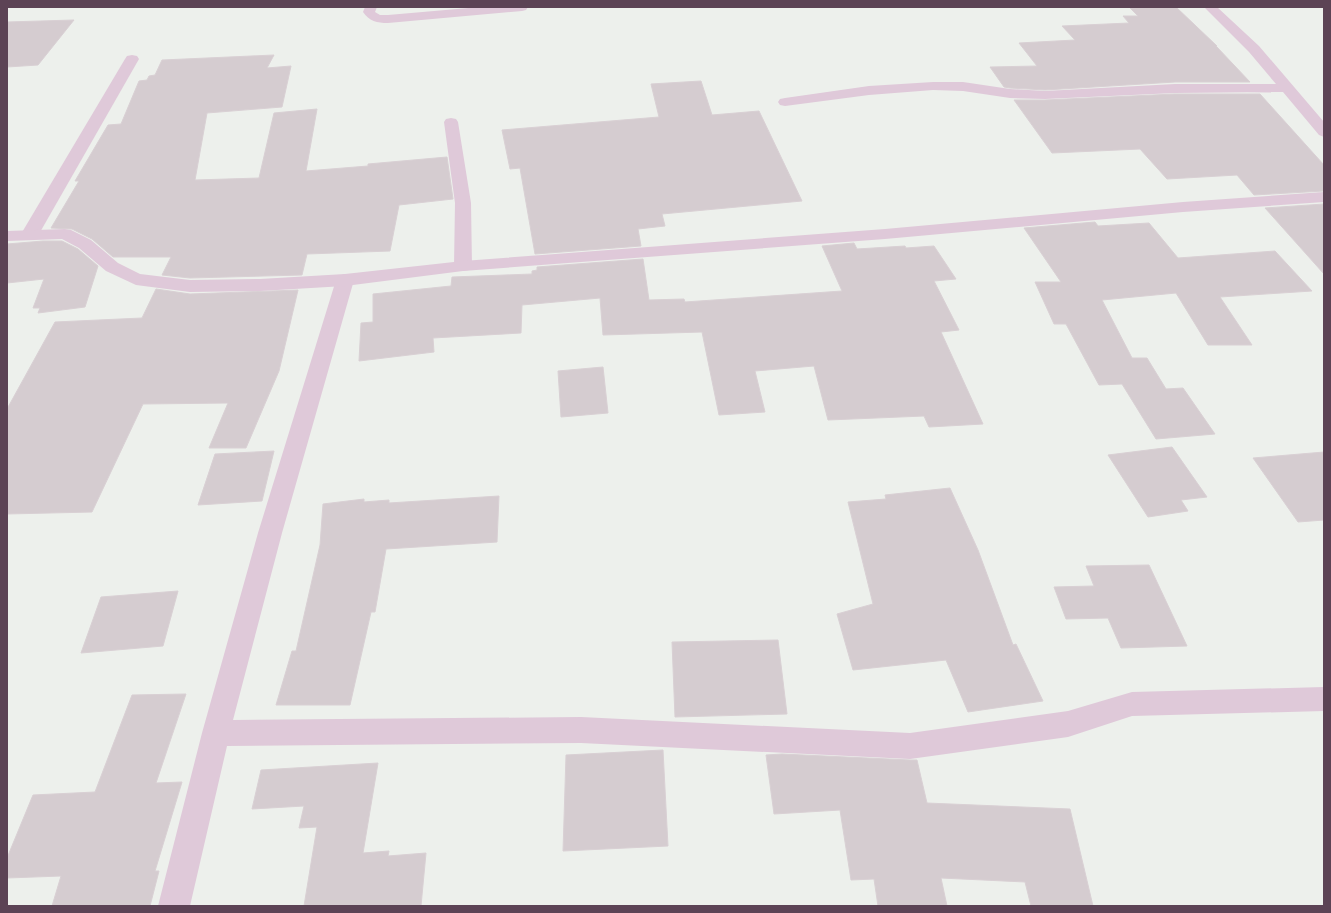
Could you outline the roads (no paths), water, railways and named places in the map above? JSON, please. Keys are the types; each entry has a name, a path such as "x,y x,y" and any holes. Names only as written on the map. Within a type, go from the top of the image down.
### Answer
{"street":[{"path":"371,7 369,12 375,18 388,19 522,7"},
{"path":"1210,7 1254,49 1324,132"},
{"path":"30,234 132,59"},
{"path":"785,102 870,90 956,86 996,93 1028,96 1195,88 1287,88"},
{"path":"451,122 463,203 463,266"},
{"path":"7,236 30,234 65,234 85,244 112,267 136,279 190,286 260,285 345,280 463,266 878,234 1183,207 1324,197"},
{"path":"174,906 216,733 268,540 345,280"},
{"path":"216,733 581,730 910,746 1068,724 1132,704 1324,699"}]}
